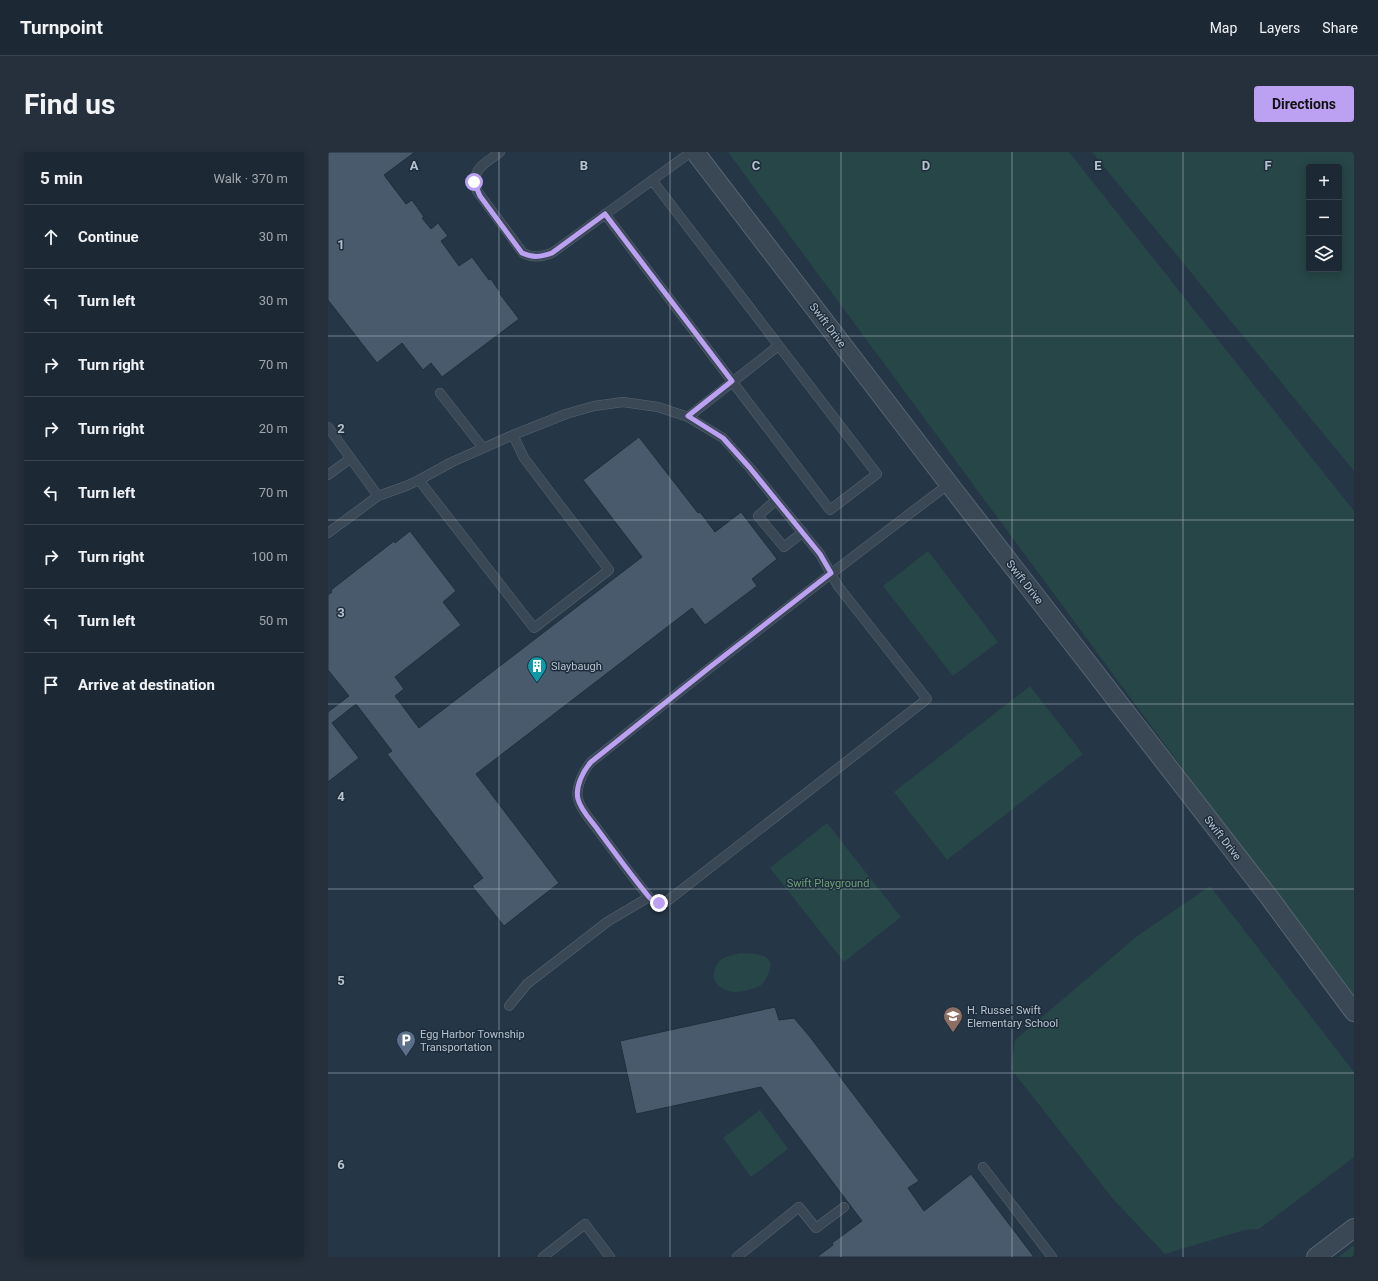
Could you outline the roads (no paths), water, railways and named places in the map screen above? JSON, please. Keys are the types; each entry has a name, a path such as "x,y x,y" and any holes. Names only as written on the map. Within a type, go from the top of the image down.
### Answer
{"street":[{"name":"Swift Drive","path":"695,152 949,484 1269,897 1354,1012"},
{"path":"1316,1257 1354,1228"}],"lane":[{"path":"500,152 477,170 474,182 480,196 522,253 534,257 552,253 691,152"},
{"path":"605,214 830,510 877,474 652,180"},
{"path":"688,416 778,346"},
{"path":"440,393 483,448"},
{"path":"328,533 378,496 406,486 513,435 566,414 594,406 623,402 658,407 688,416 723,438 803,532 820,554 831,573 838,586 927,699 666,902 659,903 654,902 649,897 583,810 578,799 578,792 585,769 591,762 710,667 831,573 949,484"},
{"path":"328,427 378,496"},
{"path":"419,480 534,628 609,570 524,458 513,435"},
{"path":"328,475 351,458"},
{"path":"776,500 758,516 784,547 803,532"},
{"path":"509,1006 527,984 606,922 649,897"},
{"path":"983,1167 1052,1257"},
{"path":"737,1257 799,1206 816,1228 844,1206"},
{"path":"543,1257 585,1224 610,1257"}],"place":[{"name":"Slaybaugh","path":"537,683"},
{"name":"H. Russel Swift Elementary School","path":"953,1033"},
{"name":"Egg Harbor Township Transportation","path":"406,1057"}],"park label":[{"name":"Swift Playground","path":"828,883"}]}
